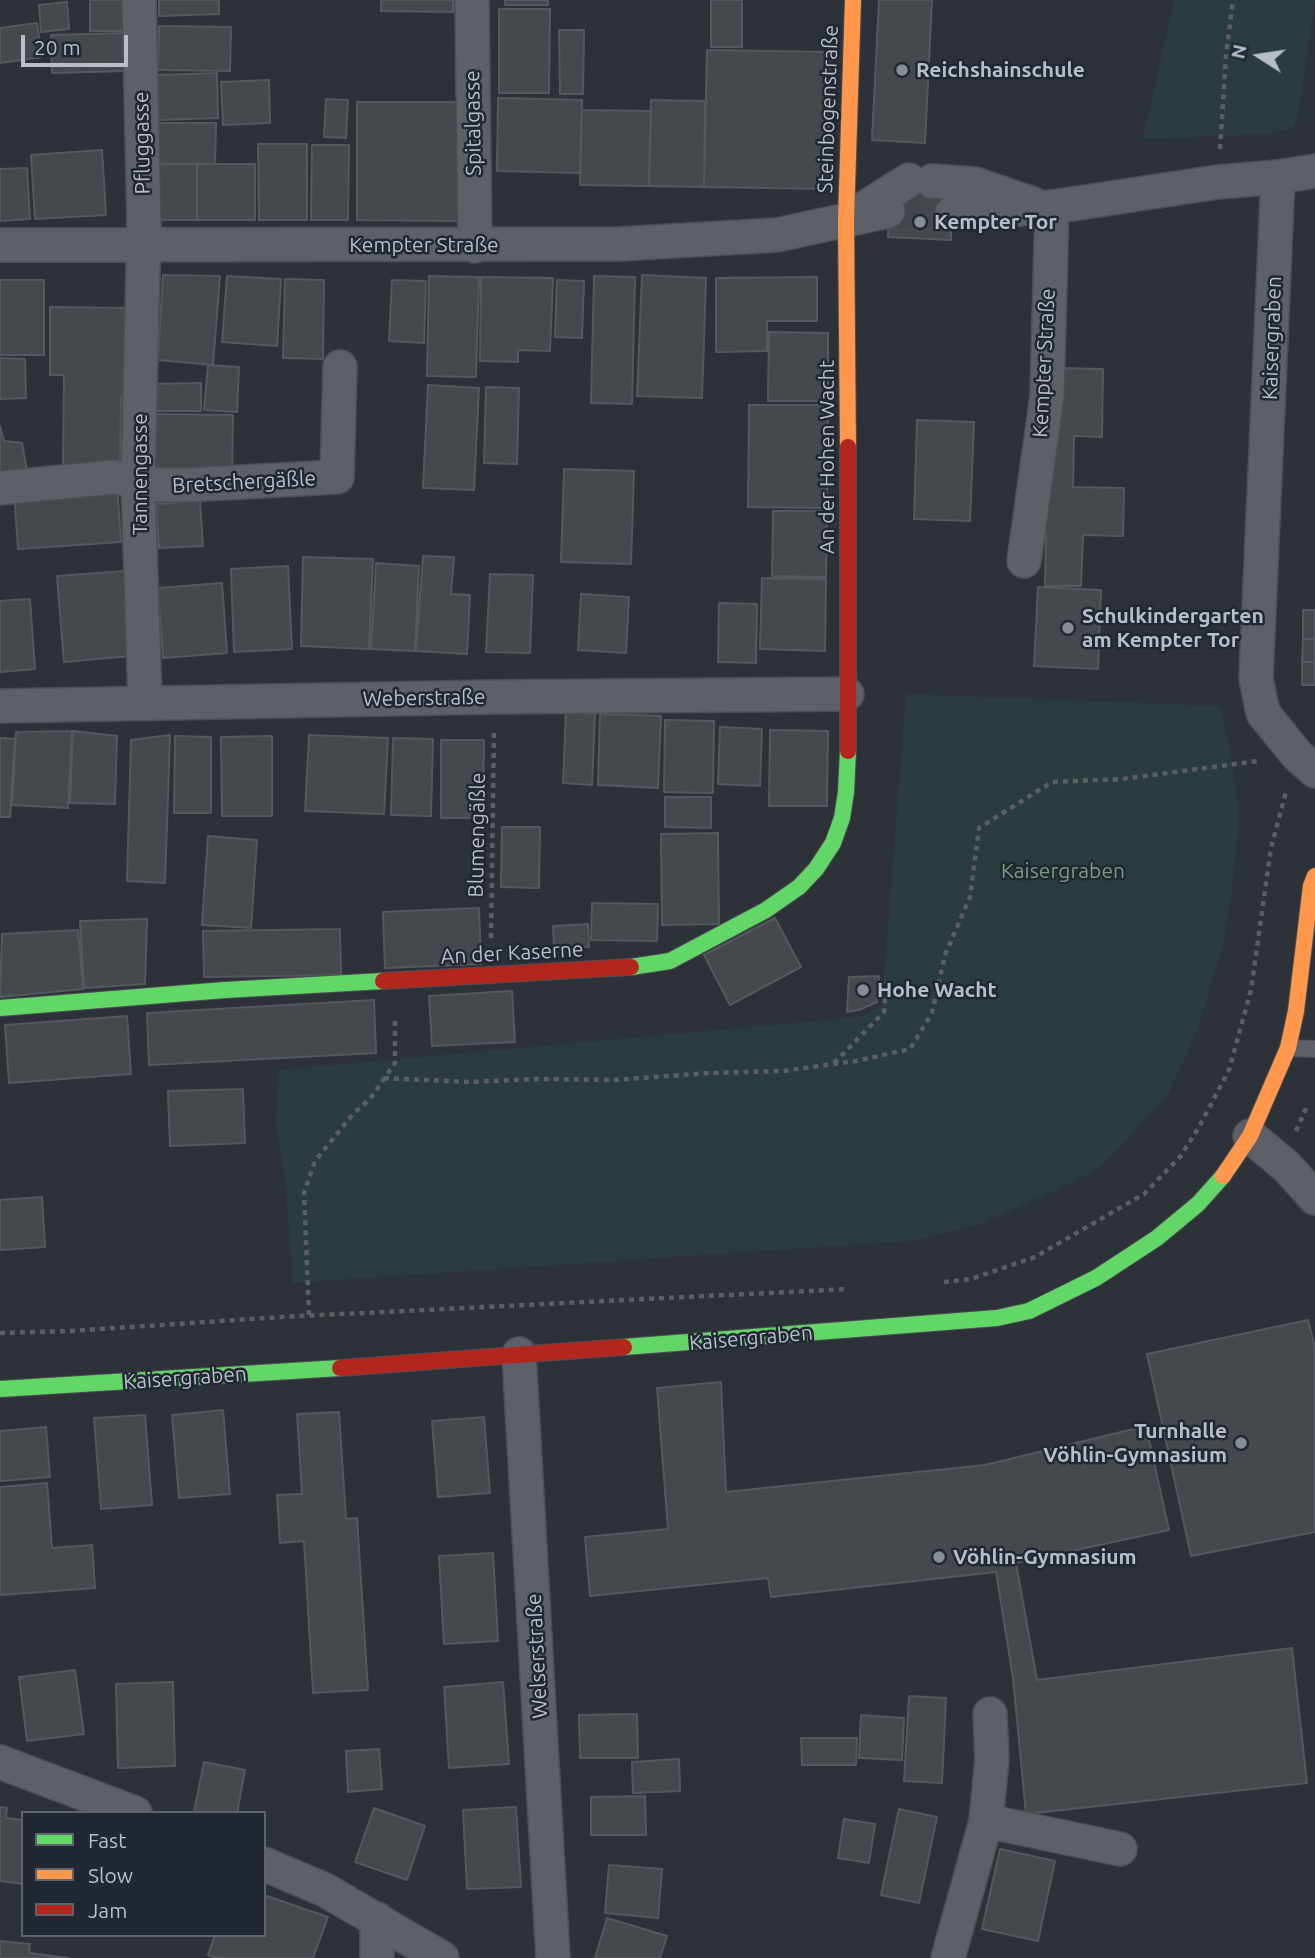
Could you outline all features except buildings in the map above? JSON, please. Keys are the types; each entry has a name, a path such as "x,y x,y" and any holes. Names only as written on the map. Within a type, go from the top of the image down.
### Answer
{"street":[{"name":"Pfluggasse","path":"139,0 144,244"},
{"name":"Spitalgasse","path":"472,0 475,246"},
{"name":"Steinbogenstraße","path":"846,220 852,0"},
{"name":"Kempter Straße","path":"952,213 1047,207 1315,171"},
{"name":"Kaisergraben","path":"1278,177 1256,678 1263,713 1306,763"},
{"name":"Kempter Straße","path":"846,220 920,180 975,184 1047,207"},
{"name":"Kempter Straße","path":"1024,561 1047,396 1047,207"},
{"name":"Kempter Straße","path":"0,245 619,244 777,235 888,211"},
{"name":"An der Hohen Wacht","path":"846,220 848,694"},
{"name":"Tannengasse","path":"144,244 138,482 145,703"},
{"name":"Bretschergäßle","path":"0,488 114,477 159,485 185,485 337,477 340,368"},
{"name":"Weberstraße","path":"0,706 494,696 848,694"},
{"name":"An der Kaserne","path":"0,1008 225,990 635,967 670,961 766,910 799,887 816,869 842,818 846,792 848,694"},
{"name":"Kaisergraben","path":"0,1389 222,1376 997,1318 1029,1311 1096,1278 1157,1238 1198,1204 1222,1177 1250,1136 1288,1048 1296,1011 1311,886 1315,876"},
{"path":"1250,1136 1294,1174 1315,1198"},
{"name":"Welserstraße","path":"519,1354 553,1958"},
{"path":"948,1958 986,1821 992,1759 990,1714"},
{"path":"0,1762 130,1811"},
{"path":"986,1821 1120,1849"},
{"path":"266,1865 325,1890 442,1958"},
{"path":"377,1919 377,1958"}],"lane":[{"path":"1288,1048 1315,1049"}],"path":[{"path":"1218,182 1226,57 1233,0"},
{"name":"Blumengäßle","path":"491,974 494,696"},
{"path":"384,1078 469,1083 536,1079 614,1080 783,1071 910,1049 932,1013 945,955 970,897 979,828 1052,782 1122,779 1208,769 1306,763 1271,848 1251,990 1229,1070 1180,1157 1144,1194 1035,1257 971,1279 933,1283"},
{"path":"833,1064 884,1012 886,982"},
{"path":"309,1315 304,1193 315,1161 352,1114 370,1099 395,1063 395,1047"},
{"path":"0,1333 855,1289"}],"green space":[{"path":"1174,0 1315,0 1298,117 1292,128 1272,134 1143,139"},
{"name":"Kaisergraben","path":"906,694 1220,706 1232,760 1239,815 1233,883 1223,945 1197,1031 1167,1097 1102,1165 1076,1181 983,1223 909,1241 293,1283 285,1177 276,1127 278,1070 860,1017 882,1005"}],"tunnel":[{"path":"888,211 952,213"}],"traffic: fast":[{"path":"631,967 670,961 766,910 799,887 816,869 833,843 842,818 848,751"},
{"path":"0,1008 225,990 383,981"},
{"path":"624,1347 997,1318 1029,1311 1096,1278 1157,1238 1198,1204 1223,1176"},
{"path":"0,1389 340,1368"}],"traffic: slow":[{"path":"848,447 846,220 853,0"},
{"path":"1223,1176 1250,1136 1288,1048 1296,1011 1311,886 1315,876"}],"traffic: jam":[{"path":"848,447 848,751"},
{"path":"383,981 631,967"},
{"path":"340,1368 624,1347"}],"place":[{"name":"Reichshainschule","path":"902,70"},
{"name":"Kempter Tor","path":"920,222"},
{"name":"Schulkindergarten am Kempter Tor","path":"1068,628"},
{"name":"Hohe Wacht","path":"863,990"},
{"name":"Turnhalle Vöhlin-Gymnasium","path":"1241,1443"},
{"name":"Vöhlin-Gymnasium","path":"939,1557"}]}
